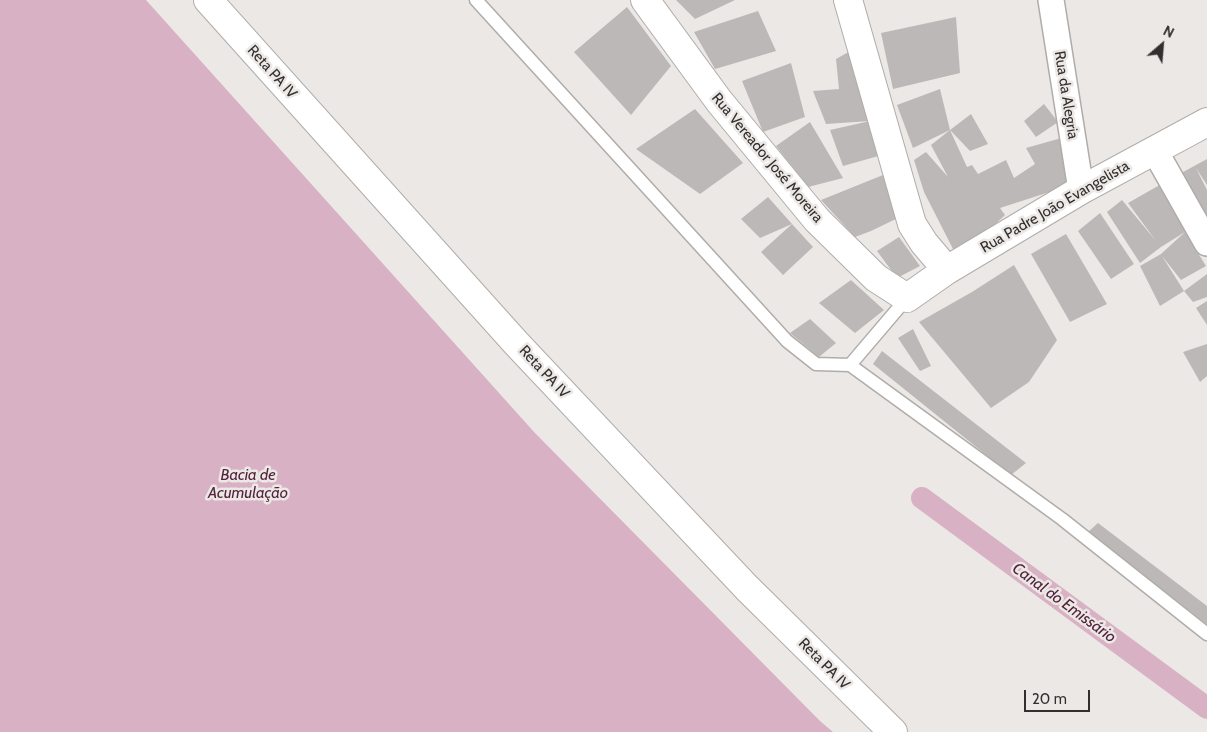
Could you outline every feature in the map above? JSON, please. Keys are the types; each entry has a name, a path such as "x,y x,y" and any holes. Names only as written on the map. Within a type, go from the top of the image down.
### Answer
{"street":[{"name":"Reta PA IV","path":"208,0 516,343 747,588 893,732"},
{"name":"Rua Vereador José Moreira","path":"645,0 719,102 817,220 876,278 907,298"},
{"path":"848,0 912,224 924,243 947,270"},
{"name":"Rua da Alegria","path":"1051,0 1082,190"},
{"name":"Rua Padre João Evangelista","path":"907,298 947,270 1082,190 1207,122"},
{"path":"1155,151 1207,244"}],"lane":[{"path":"476,0 787,341 816,364 850,365 1062,519 1207,634"},
{"path":"850,365 907,298"}],"water":[{"name":"Bacia de Acumulação","path":"0,0 146,0 535,433 833,732 0,732"}],"building":[{"path":"676,0 735,0 695,19"},
{"path":"627,7 671,66 631,115 574,52"},
{"path":"758,11 776,51 715,69 694,32"},
{"path":"956,17 960,73 893,89 881,33"},
{"path":"852,50 882,155 843,166 830,130 870,121 826,124 813,91 839,89 836,59"},
{"path":"791,63 805,117 763,132 742,81"},
{"path":"940,89 950,130 913,148 897,105"},
{"path":"1044,104 1058,122 1036,137 1024,121"},
{"path":"695,109 743,163 700,194 636,149"},
{"path":"971,114 988,144 970,151 950,130"},
{"path":"810,122 843,178 808,187 776,146"},
{"path":"950,130 967,167 972,165 978,174 1006,160 1014,178 1035,164 1026,148 1065,137 1068,186 1000,208 1005,215 988,231 953,249 924,192 914,160 926,152 948,177 931,145"},
{"path":"1207,159 1207,185 1196,168 1207,190 1207,222 1174,177"},
{"path":"888,173 902,216 871,231 855,237 821,200"},
{"path":"1165,182 1191,228 1140,263 1107,212 1122,200 1156,241 1128,203"},
{"path":"768,197 792,224 760,238 741,219"},
{"path":"1100,213 1134,264 1111,279 1078,231"},
{"path":"792,224 813,247 783,275 761,252"},
{"path":"1185,232 1206,266 1181,280 1162,256 1184,291 1160,306 1140,266 1161,254"},
{"path":"1066,234 1107,304 1070,322 1031,254"},
{"path":"899,237 920,266 897,278 877,251"},
{"path":"1014,265 1057,340 1029,382 991,408 919,322 972,292"},
{"path":"1207,274 1207,297 1193,302 1184,291"},
{"path":"851,280 884,310 855,333 819,303"},
{"path":"1207,301 1207,325 1196,308"},
{"path":"810,319 836,343 819,357 790,333"},
{"path":"913,329 931,366 920,371 898,338"},
{"path":"1207,344 1207,376 1200,382 1183,352"},
{"path":"882,351 1026,463 1011,475 873,364"},
{"path":"1098,523 1207,606 1207,625 1088,532"}],"waterway":[{"name":"Canal do Emissário","path":"922,498 1207,708"}]}
